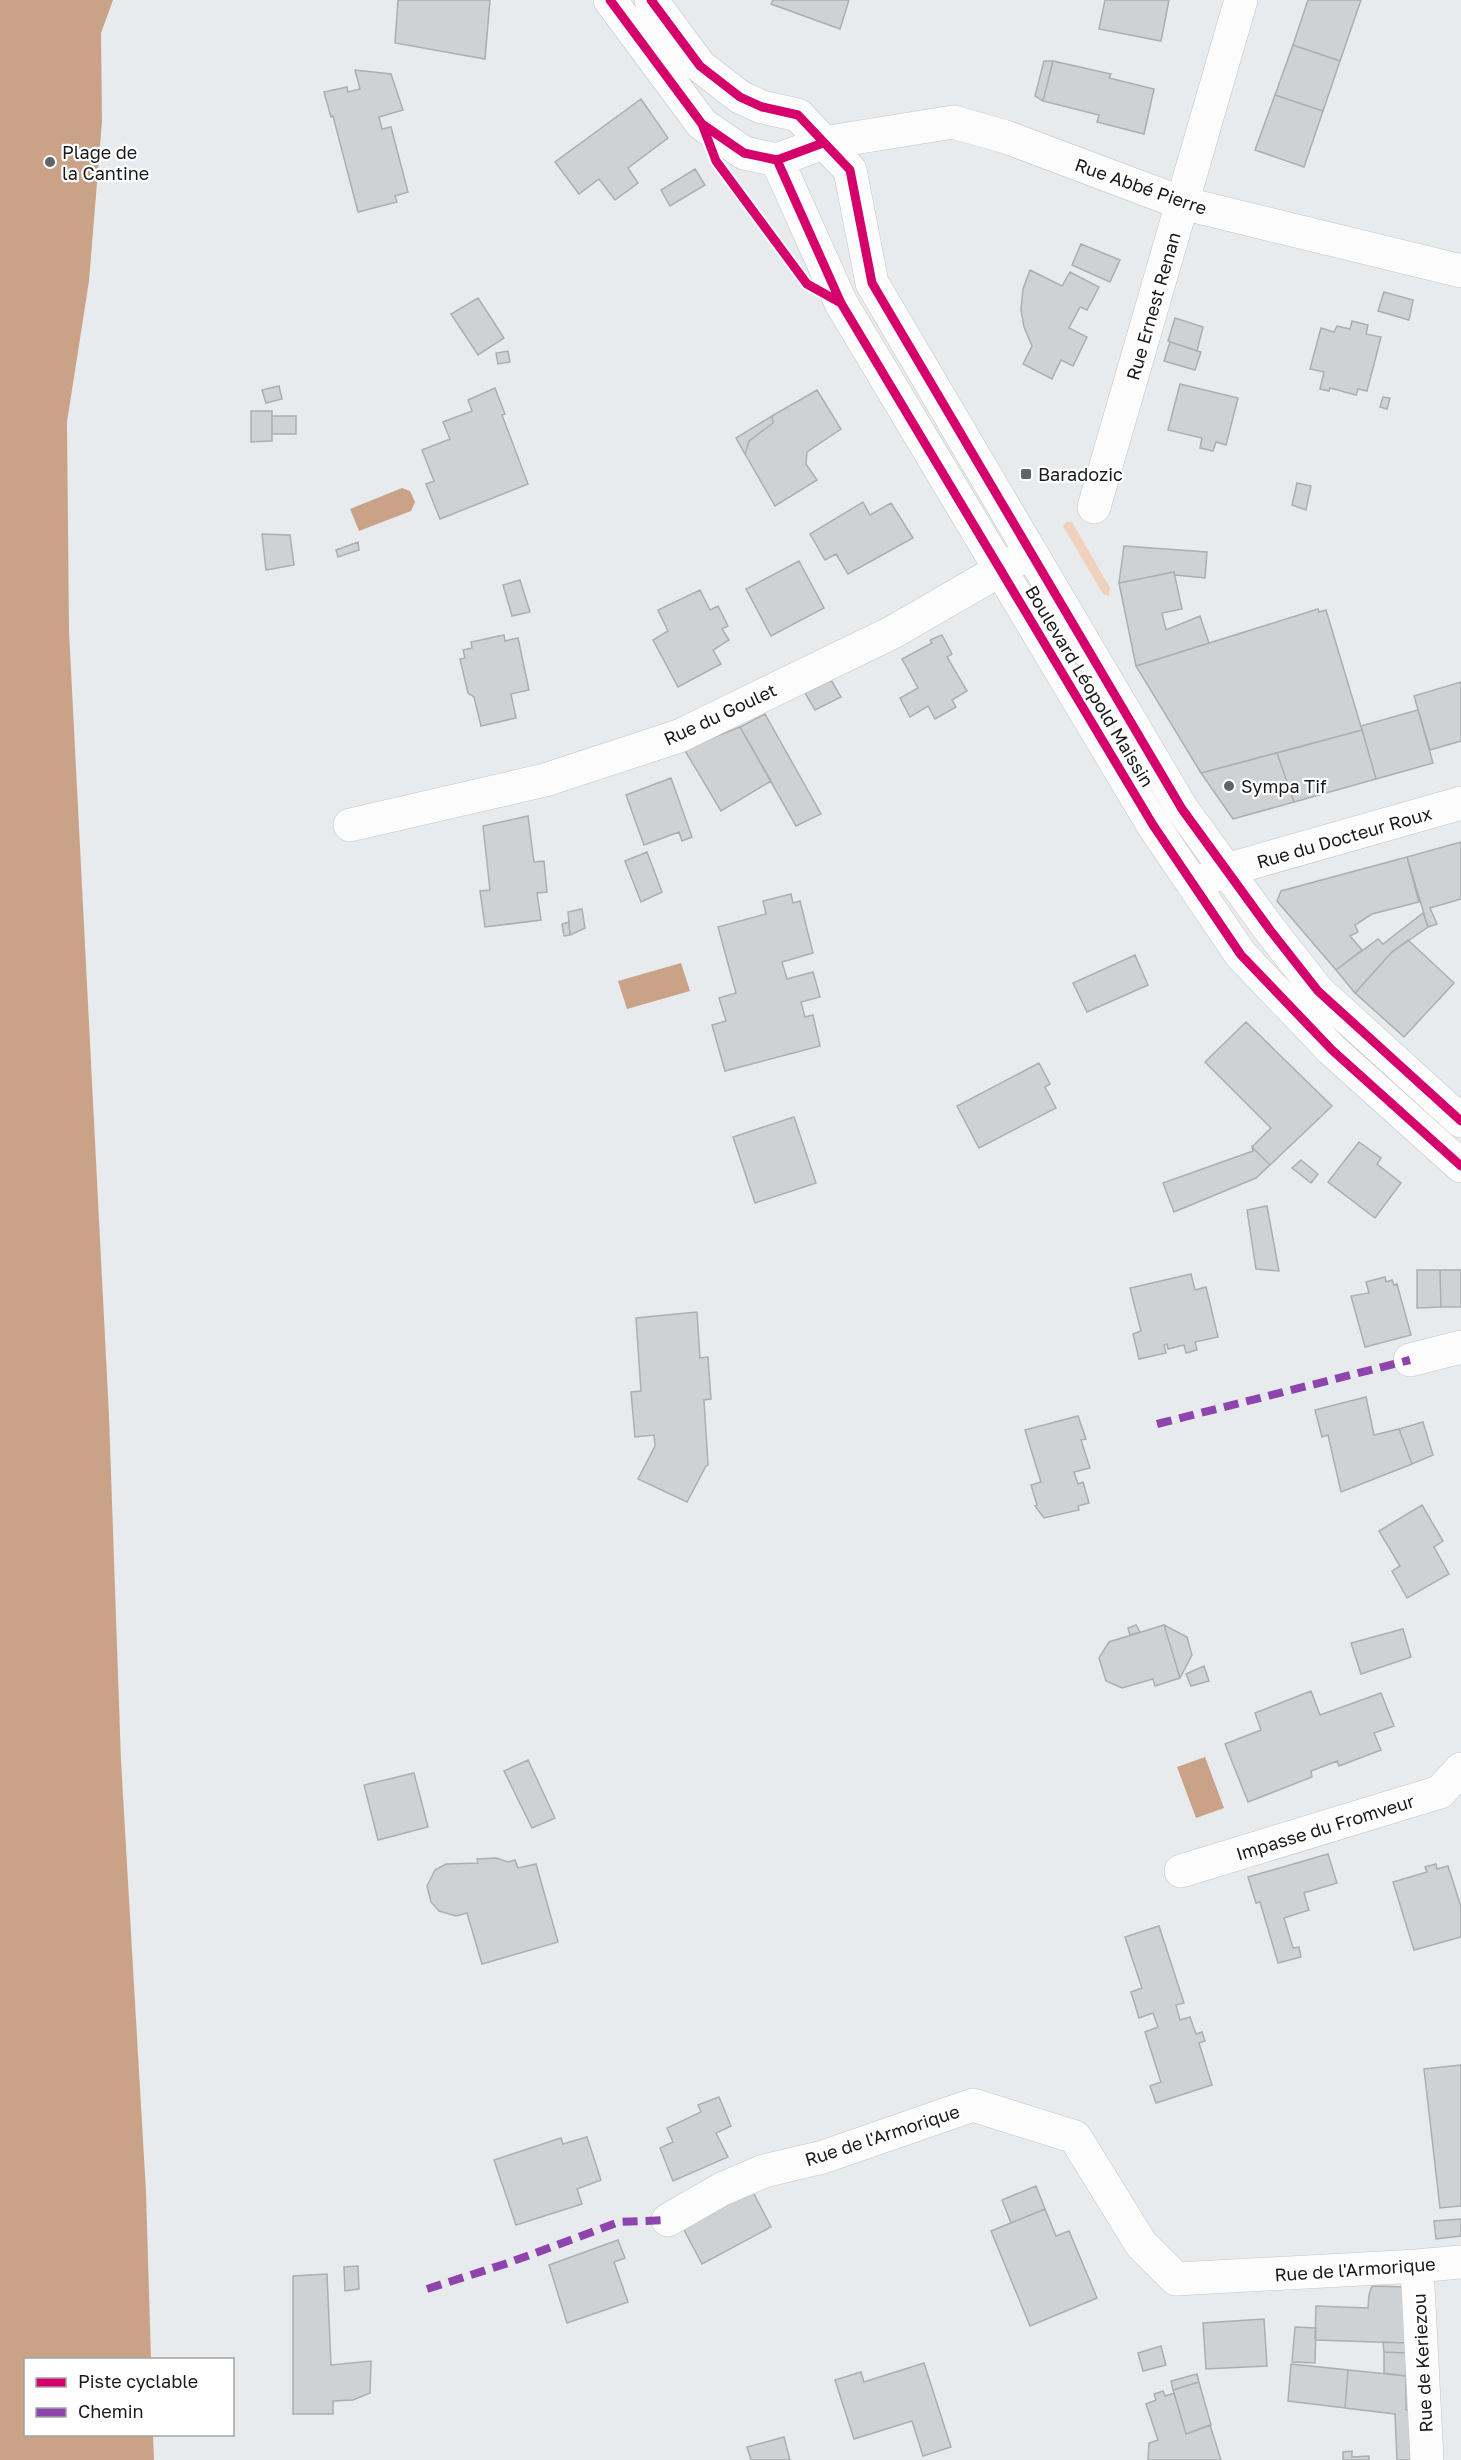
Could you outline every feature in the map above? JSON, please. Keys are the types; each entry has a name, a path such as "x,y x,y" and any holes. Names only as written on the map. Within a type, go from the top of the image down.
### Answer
{"street":[{"path":"610,0 702,124 744,153 777,160 823,143"},
{"name":"Boulevard Léopold Maissin","path":"651,0 700,66 740,97 762,107 798,115 850,170 872,283 1182,809 1318,992 1461,1121"},
{"name":"Rue Ernest Renan","path":"1094,507 1241,0"},
{"name":"Rue Abbé Pierre","path":"823,143 953,122 1006,137 1182,203 1461,271"},
{"name":"Boulevard Léopold Maissin","path":"777,160 841,303 1153,825 1241,956 1332,1050 1461,1166"},
{"name":"Rue du Goulet","path":"350,825 545,780 679,736 893,632 1030,552"},
{"name":"Rue du Docteur Roux","path":"1194,885 1226,870 1461,803"},
{"path":"1410,1360 1461,1347"},
{"name":"Impasse du Fromveur","path":"1181,1871 1440,1792 1461,1769"},
{"name":"Rue de l'Armorique","path":"668,2220 722,2189 764,2171 824,2157 973,2105 1075,2137 1141,2244 1176,2279 1461,2262"},
{"name":"Rue de Keriezou","path":"1417,2266 1426,2460"}],"shaded area":[{"path":"0,0 113,0 101,33 102,121 89,281 67,422 69,631 109,1416 121,1761 146,2192 151,2358 24,2358 24,2436 153,2436 154,2460 0,2460"},
{"path":"402,488 410,491 415,502 411,511 359,531 350,509"},
{"path":"1066,522 1072,522 1110,588 1109,596 1103,594 1063,526"},
{"path":"681,963 690,991 627,1009 618,981"},
{"path":"1205,1757 1224,1808 1196,1818 1177,1767"}],"building":[{"path":"398,0 490,0 485,59 395,43"},
{"path":"773,0 849,0 840,29 771,4"},
{"path":"1105,0 1169,0 1161,41 1099,29"},
{"path":"1308,0 1361,0 1340,61 1293,45"},
{"path":"1293,45 1340,61 1323,111 1275,95"},
{"path":"1044,61 1053,61 1043,101 1035,96"},
{"path":"1053,61 1111,74 1109,78 1154,89 1144,134 1097,122 1099,115 1043,101"},
{"path":"355,70 391,74 403,110 379,117 382,129 391,127 408,192 395,196 397,202 358,212 333,116 331,117 324,92 347,87 348,92 360,89"},
{"path":"1275,95 1323,111 1304,167 1255,150"},
{"path":"641,99 668,138 628,168 638,183 615,200 599,179 579,194 555,162"},
{"path":"695,169 705,185 670,206 661,190"},
{"path":"1081,244 1120,260 1110,282 1072,265"},
{"path":"1030,270 1062,286 1070,272 1099,287 1087,310 1080,307 1069,328 1087,337 1073,366 1061,360 1052,379 1023,364 1032,346 1024,327 1021,310 1023,289"},
{"path":"1384,292 1413,300 1409,320 1378,311"},
{"path":"478,298 504,338 478,355 451,314"},
{"path":"1175,318 1203,327 1197,351 1168,341"},
{"path":"1352,321 1368,325 1366,334 1381,337 1367,391 1358,389 1356,395 1330,388 1329,391 1320,389 1324,372 1310,369 1321,328 1334,332 1337,326 1350,329"},
{"path":"1170,342 1201,352 1195,370 1164,361"},
{"path":"508,351 510,362 498,364 496,353"},
{"path":"1180,384 1238,398 1226,445 1216,442 1213,451 1200,448 1202,438 1168,430"},
{"path":"279,386 282,399 266,403 262,390"},
{"path":"495,388 505,414 502,415 528,484 440,519 426,484 434,481 422,450 450,439 443,422 472,411 468,400"},
{"path":"817,390 841,429 807,452 806,464 817,480 775,506 745,454 749,441 773,423 772,416"},
{"path":"1383,397 1390,398 1387,409 1380,407"},
{"path":"251,411 272,411 272,441 251,442"},
{"path":"272,416 296,416 296,434 272,434"},
{"path":"772,416 773,423 749,441 745,454 736,438"},
{"path":"1297,483 1311,486 1306,510 1292,505"},
{"path":"863,502 870,515 891,503 913,538 848,574 836,554 825,560 810,534"},
{"path":"262,534 290,535 294,565 266,570"},
{"path":"358,542 359,550 338,557 336,550"},
{"path":"1124,546 1207,552 1205,578 1175,575 1174,572 1119,583"},
{"path":"799,561 824,608 771,636 746,589"},
{"path":"1174,572 1182,609 1162,613 1166,630 1200,616 1209,643 1136,666 1119,583"},
{"path":"520,580 530,612 512,616 503,585"},
{"path":"700,590 710,610 718,606 728,626 722,629 729,640 713,650 721,664 678,687 653,640 668,631 658,610"},
{"path":"1318,609 1319,612 1326,610 1362,730 1201,773 1136,666"},
{"path":"504,635 505,641 518,638 529,690 511,694 516,718 481,726 474,697 468,693 460,659 465,658 463,650 472,648 471,642"},
{"path":"942,635 952,654 947,657 967,691 952,700 956,707 935,719 928,706 910,717 900,698 918,688 902,659 932,643 930,640"},
{"path":"831,680 841,697 815,710 805,693"},
{"path":"1461,682 1461,741 1430,750 1414,696"},
{"path":"1418,710 1433,763 1376,779 1361,726"},
{"path":"765,714 821,814 796,826 740,727"},
{"path":"740,727 771,781 721,811 684,749"},
{"path":"1362,730 1376,779 1294,802 1277,753"},
{"path":"1277,753 1294,802 1233,819 1201,773"},
{"path":"671,778 692,837 682,841 679,832 644,845 626,795"},
{"path":"528,816 534,862 544,861 547,892 537,893 541,920 485,927 480,891 490,890 483,826"},
{"path":"1461,842 1461,899 1430,908 1437,924 1428,927 1407,857"},
{"path":"647,852 662,892 641,902 625,861"},
{"path":"1407,857 1419,902 1372,914 1355,925 1358,932 1350,936 1362,950 1336,970 1277,901 1281,891"},
{"path":"791,894 793,903 800,901 813,953 782,962 787,979 813,972 820,997 801,1002 805,1017 813,1015 820,1046 725,1071 712,1025 726,1021 719,998 736,993 718,927 766,914 763,901"},
{"path":"582,909 585,928 570,935 568,912"},
{"path":"1423,913 1428,927 1392,952 1355,993 1336,970 1378,939 1383,944"},
{"path":"569,922 570,935 564,936 562,924"},
{"path":"1408,940 1454,983 1404,1037 1355,993 1392,952"},
{"path":"1135,955 1148,985 1087,1012 1073,983"},
{"path":"1246,1022 1332,1106 1270,1165 1252,1147 1271,1128 1205,1062"},
{"path":"1039,1063 1050,1084 1045,1087 1056,1108 979,1148 957,1106"},
{"path":"794,1117 816,1183 755,1203 733,1137"},
{"path":"1359,1142 1381,1158 1377,1164 1401,1183 1375,1218 1328,1182"},
{"path":"1252,1147 1270,1165 1256,1178 1174,1212 1163,1183 1253,1151"},
{"path":"1301,1160 1318,1174 1311,1183 1292,1168"},
{"path":"1267,1206 1279,1271 1256,1269 1247,1210"},
{"path":"1417,1270 1440,1270 1441,1307 1417,1308"},
{"path":"1440,1270 1461,1270 1461,1307 1441,1307"},
{"path":"1191,1274 1195,1290 1206,1287 1218,1337 1195,1342 1197,1350 1186,1353 1184,1345 1168,1349 1167,1344 1164,1345 1166,1353 1139,1359 1133,1334 1141,1331 1130,1288"},
{"path":"1385,1277 1386,1282 1392,1280 1394,1285 1397,1284 1411,1335 1365,1347 1351,1296 1369,1293 1366,1282"},
{"path":"697,1312 700,1358 708,1357 711,1399 704,1400 708,1465 687,1502 638,1479 655,1446 654,1435 635,1437 631,1392 641,1391 636,1318"},
{"path":"1366,1397 1374,1435 1399,1429 1412,1464 1341,1492 1328,1435 1322,1437 1315,1410"},
{"path":"1078,1416 1086,1439 1081,1440 1090,1468 1074,1472 1078,1484 1083,1482 1089,1503 1078,1506 1079,1510 1044,1518 1035,1506 1037,1505 1031,1485 1041,1482 1025,1430"},
{"path":"1423,1422 1433,1455 1412,1464 1399,1429"},
{"path":"1422,1505 1443,1541 1434,1547 1449,1574 1407,1598 1392,1571 1400,1566 1379,1531"},
{"path":"1136,1625 1140,1632 1130,1635 1128,1628"},
{"path":"1164,1625 1180,1678 1155,1686 1153,1679 1122,1688 1106,1681 1099,1658 1109,1642"},
{"path":"1164,1625 1187,1637 1192,1655 1180,1678"},
{"path":"1403,1629 1411,1657 1361,1674 1351,1643"},
{"path":"1204,1666 1209,1681 1191,1686 1186,1674"},
{"path":"1311,1691 1320,1715 1381,1693 1394,1726 1374,1733 1381,1750 1339,1766 1337,1761 1311,1771 1312,1777 1248,1802 1225,1744 1261,1730 1255,1713"},
{"path":"528,1760 555,1818 532,1828 504,1771"},
{"path":"414,1773 428,1827 378,1840 364,1785"},
{"path":"1328,1854 1337,1883 1304,1893 1309,1910 1284,1918 1293,1948 1299,1947 1301,1957 1278,1963 1260,1902 1256,1903 1248,1877"},
{"path":"496,1858 508,1862 515,1860 518,1868 536,1864 558,1942 482,1964 467,1913 456,1916 439,1911 431,1902 427,1886 435,1870 446,1864 478,1863 477,1859"},
{"path":"1436,1864 1437,1869 1448,1866 1461,1907 1461,1937 1414,1950 1393,1882 1427,1872 1425,1867"},
{"path":"1159,1926 1184,2003 1176,2005 1180,2020 1190,2017 1196,2034 1202,2032 1205,2041 1199,2043 1212,2085 1156,2103 1150,2086 1161,2082 1145,2032 1158,2027 1153,2013 1139,2018 1131,1992 1142,1988 1125,1937"},
{"path":"1461,2065 1461,2206 1440,2208 1424,2069"},
{"path":"719,2097 731,2126 716,2133 728,2157 673,2181 660,2148 673,2142 667,2128 701,2112 698,2105"},
{"path":"587,2137 601,2180 577,2189 582,2204 516,2225 494,2160 561,2138 563,2144"},
{"path":"1036,2186 1045,2209 1011,2223 1002,2200"},
{"path":"752,2190 771,2227 702,2264 683,2228"},
{"path":"1045,2209 1056,2236 1069,2231 1097,2298 1030,2326 991,2231"},
{"path":"1461,2219 1461,2236 1436,2239 1434,2221"},
{"path":"618,2240 625,2258 614,2262 628,2302 567,2323 549,2265"},
{"path":"358,2266 359,2289 345,2291 344,2267"},
{"path":"327,2274 331,2365 371,2361 370,2393 353,2400 333,2401 333,2414 293,2414 293,2276"},
{"path":"1372,2286 1405,2287 1406,2343 1315,2340 1316,2306 1368,2308"},
{"path":"1264,2319 1267,2366 1206,2369 1203,2323"},
{"path":"1295,2327 1316,2328 1315,2363 1292,2362"},
{"path":"1383,2342 1406,2343 1406,2353 1384,2352"},
{"path":"1161,2346 1166,2365 1143,2371 1138,2353"},
{"path":"1384,2352 1406,2353 1406,2376 1384,2373"},
{"path":"924,2363 951,2447 923,2456 912,2421 854,2439 835,2380 861,2372 864,2382"},
{"path":"1291,2364 1348,2370 1345,2408 1288,2401"},
{"path":"1348,2370 1406,2376 1406,2410 1419,2409 1420,2460 1397,2460 1395,2414 1345,2408"},
{"path":"1197,2374 1199,2382 1173,2390 1171,2381"},
{"path":"1199,2382 1211,2425 1186,2434 1173,2390"},
{"path":"1163,2391 1165,2396 1174,2393 1186,2434 1210,2425 1221,2460 1148,2460 1149,2443 1158,2440 1146,2404 1156,2400 1154,2394"},
{"path":"784,2437 790,2460 751,2460 747,2447"},
{"path":"1352,2451 1352,2457 1369,2456 1369,2460 1343,2460 1343,2452"}],"marked path":[{"path":"1157,1424 1410,1360"},
{"path":"427,2289 508,2263 619,2222 668,2220"}],"cycle path":[{"path":"610,0 702,124 744,153 777,160 823,143"},
{"path":"651,0 700,66 740,97 762,107 798,115 850,170 872,283 1182,809 1270,930 1318,991 1461,1121"},
{"path":"702,124 716,161 807,284 841,303"},
{"path":"777,160 841,303 1153,825 1241,955 1332,1050 1461,1166"}],"place":[{"name":"Plage de la Cantine","path":"50,162"},
{"name":"Baradozic","path":"1026,474"},
{"name":"Sympa Tif","path":"1229,786"}]}
